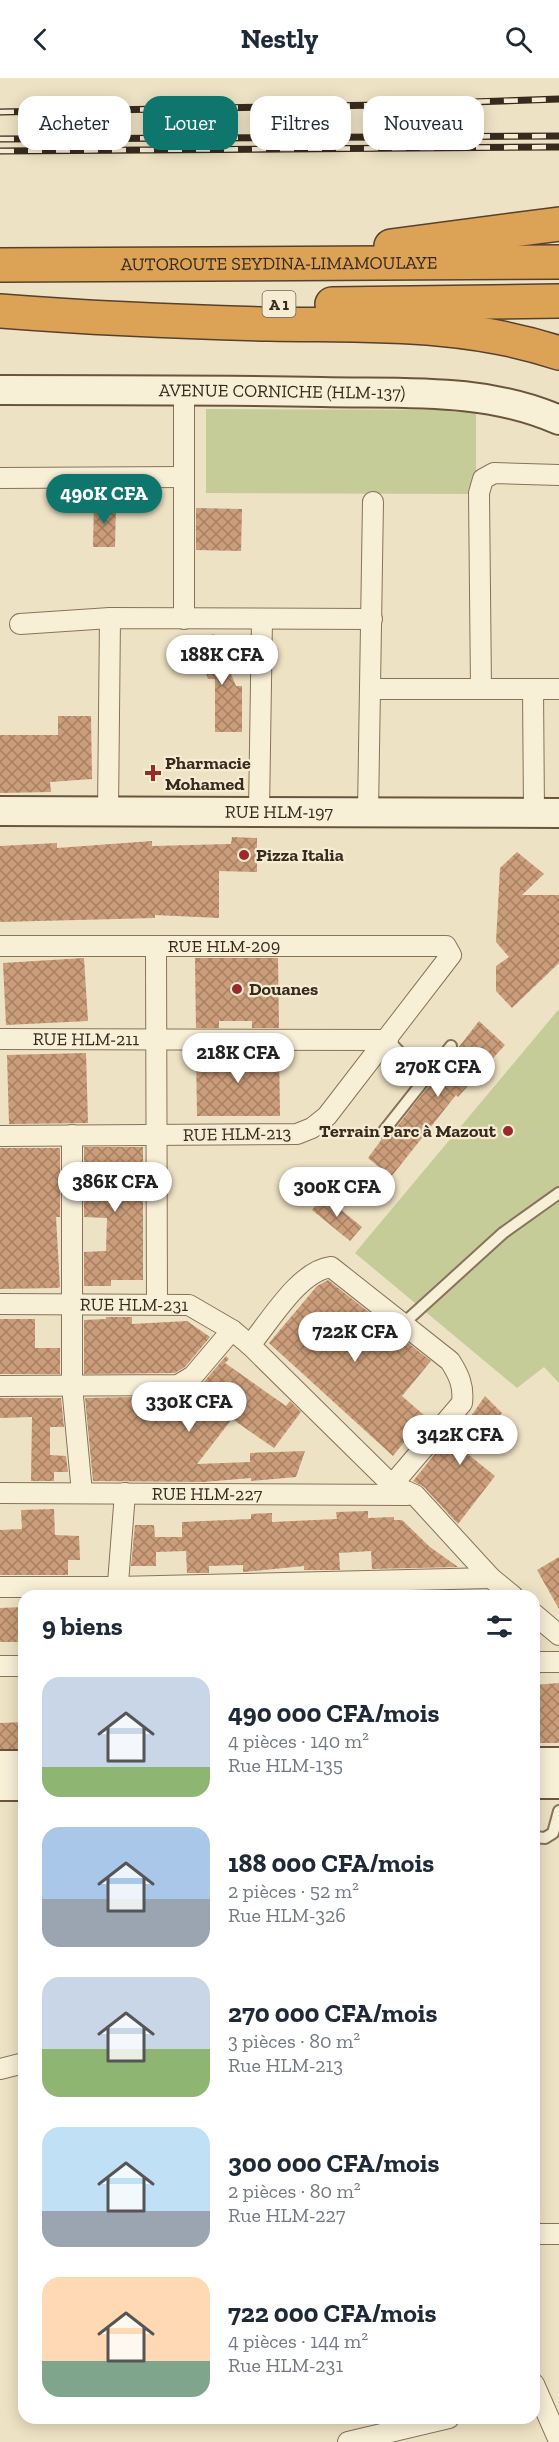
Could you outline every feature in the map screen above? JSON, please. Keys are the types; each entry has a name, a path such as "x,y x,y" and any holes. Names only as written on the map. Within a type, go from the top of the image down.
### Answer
{"highway":[{"path":"277,263 531,226 559,224"},
{"name":"AUTOROUTE SEYDINA-LIMAMOULAYE","path":"0,265 559,262"},
{"name":"A 1","path":"0,311 559,301"},
{"path":"0,311 140,322 412,327 478,332 521,340 559,353"}],"street":[{"name":"AVENUE CORNICHE (HLM-137)","path":"0,390 184,390 465,395 540,411 559,420"},
{"path":"184,390 184,619"},
{"path":"481,690 479,493 483,479 494,473 559,475"},
{"path":"0,478 184,477"},
{"path":"368,812 374,502"},
{"path":"108,812 110,618"},
{"path":"20,624 110,618 372,620"},
{"path":"259,812 262,619"},
{"path":"533,689 547,812"},
{"path":"370,690 559,689"},
{"name":"RUE HLM-197","path":"0,811 547,812"},
{"name":"RUE HLM-209","path":"0,946 446,946"},
{"path":"156,946 157,1304"},
{"name":"RUE HLM-213","path":"0,1136 297,1134 312,1128 327,1116 451,958 451,951 446,946"},
{"name":"RUE HLM-211","path":"0,1040 387,1040"},
{"path":"72,1136 72,1386 82,1493"},
{"path":"250,1345 306,1277 320,1269 331,1268 450,1361 459,1375 464,1392 462,1403 392,1485"},
{"name":"RUE HLM-231","path":"0,1304 189,1305 232,1330 250,1345 392,1485 415,1495 491,1578 506,1590"},
{"path":"0,1386 178,1385 193,1376 232,1330"},
{"name":"RUE HLM-227","path":"0,1493 415,1495"},
{"path":"117,1590 125,1493"},
{"path":"146,1590 491,1578"},
{"path":"0,1587 88,1590"},
{"path":"540,1619 559,1635"},
{"path":"540,1662 559,1662"},
{"path":"0,1666 18,1666"},
{"path":"540,1762 559,1762"},
{"path":"0,1765 18,1765"},
{"path":"540,1784 559,1784"},
{"path":"0,1786 18,1786"},
{"path":"0,2069 18,2065"},
{"path":"540,2234 559,2234"},
{"path":"540,2401 559,2441"},
{"path":"348,2442 423,2424"}],"lane":[{"path":"387,1040 425,1079"},
{"path":"383,1132 451,1046"},
{"path":"404,1323 503,1233 559,1193"},
{"path":"540,1838 553,1833 559,1811"}],"green space":[{"path":"206,409 476,410 476,494 206,493"},
{"name":"Terrain Parc à Mazout","path":"559,1009 559,1383 544,1367 517,1388 355,1253"}],"building":[{"path":"94,502 116,503 115,547 93,547"},
{"path":"196,508 242,509 241,551 196,550"},
{"path":"214,634 236,686 242,686 242,732 215,732 215,679 208,679 194,641"},
{"path":"58,716 91,716 92,779 50,782 51,792 0,793 0,735 58,735"},
{"path":"232,837 257,838 257,872 219,871 219,918 155,915 155,918 0,922 0,846 57,843 57,848 152,841 152,846 231,844"},
{"path":"517,852 544,874 522,895 559,895 559,963 512,1008 496,991 496,966 509,957 496,942 500,868"},
{"path":"84,958 88,1021 6,1025 3,963"},
{"name":"Douanes","path":"195,958 278,958 279,1028 252,1028 252,1021 219,1021 219,1028 196,1028"},
{"path":"479,1021 505,1045 458,1097 456,1095 391,1177 368,1158 382,1139 389,1137"},
{"name":"Douanes","path":"196,1052 279,1052 280,1116 197,1116"},
{"path":"86,1053 88,1123 9,1124 7,1055"},
{"path":"84,1147 143,1147 143,1280 111,1280 111,1286 84,1286 84,1252 106,1251 107,1218 84,1217"},
{"path":"0,1148 60,1148 60,1217 56,1217 60,1287 0,1289"},
{"path":"324,1196 362,1227 350,1241 312,1210"},
{"path":"328,1280 431,1361 402,1396 425,1416 393,1456 269,1343 317,1286"},
{"path":"106,1317 132,1317 132,1324 187,1321 210,1337 185,1367 175,1373 84,1374 84,1320 106,1319"},
{"path":"0,1319 35,1319 35,1348 60,1348 60,1374 0,1374"},
{"path":"226,1356 229,1359 225,1363 286,1406 290,1401 301,1412 274,1448 232,1419 197,1464 250,1462 250,1453 305,1451 296,1477 204,1482 93,1481 85,1398 184,1396 202,1384"},
{"path":"485,1396 502,1413 469,1455 495,1476 458,1524 424,1487 413,1481 448,1438 453,1442"},
{"path":"0,1398 61,1398 64,1427 50,1427 50,1455 66,1456 68,1472 54,1472 54,1481 31,1481 32,1417 0,1418"},
{"path":"54,1509 55,1535 79,1536 80,1560 68,1560 68,1575 0,1575 0,1530 22,1529 21,1510"},
{"path":"368,1511 368,1518 394,1517 394,1520 402,1520 430,1547 458,1567 372,1569 371,1551 339,1553 340,1570 304,1570 304,1566 243,1572 243,1565 209,1566 209,1573 187,1573 186,1551 156,1552 156,1566 131,1566 135,1525 154,1525 155,1537 182,1537 182,1522 251,1519 251,1514 272,1513 272,1522 337,1519 336,1512"},
{"path":"559,1557 559,1609 537,1570"},
{"path":"18,1607 18,1642 0,1642 0,1608"},
{"path":"559,1683 559,1743 540,1743 540,1685"},
{"path":"18,1722 18,1749 0,1749 0,1723"}],"railway":[{"path":"0,112 380,105 559,99"},
{"path":"0,139 559,136"},
{"path":"0,151 559,147"}],"place":[{"name":"Pharmacie Mohamed","path":"153,773"},
{"name":"Pizza Italia","path":"244,855"},
{"name":"Douanes","path":"237,989"},
{"name":"Terrain Parc à Mazout","path":"508,1131"}]}
